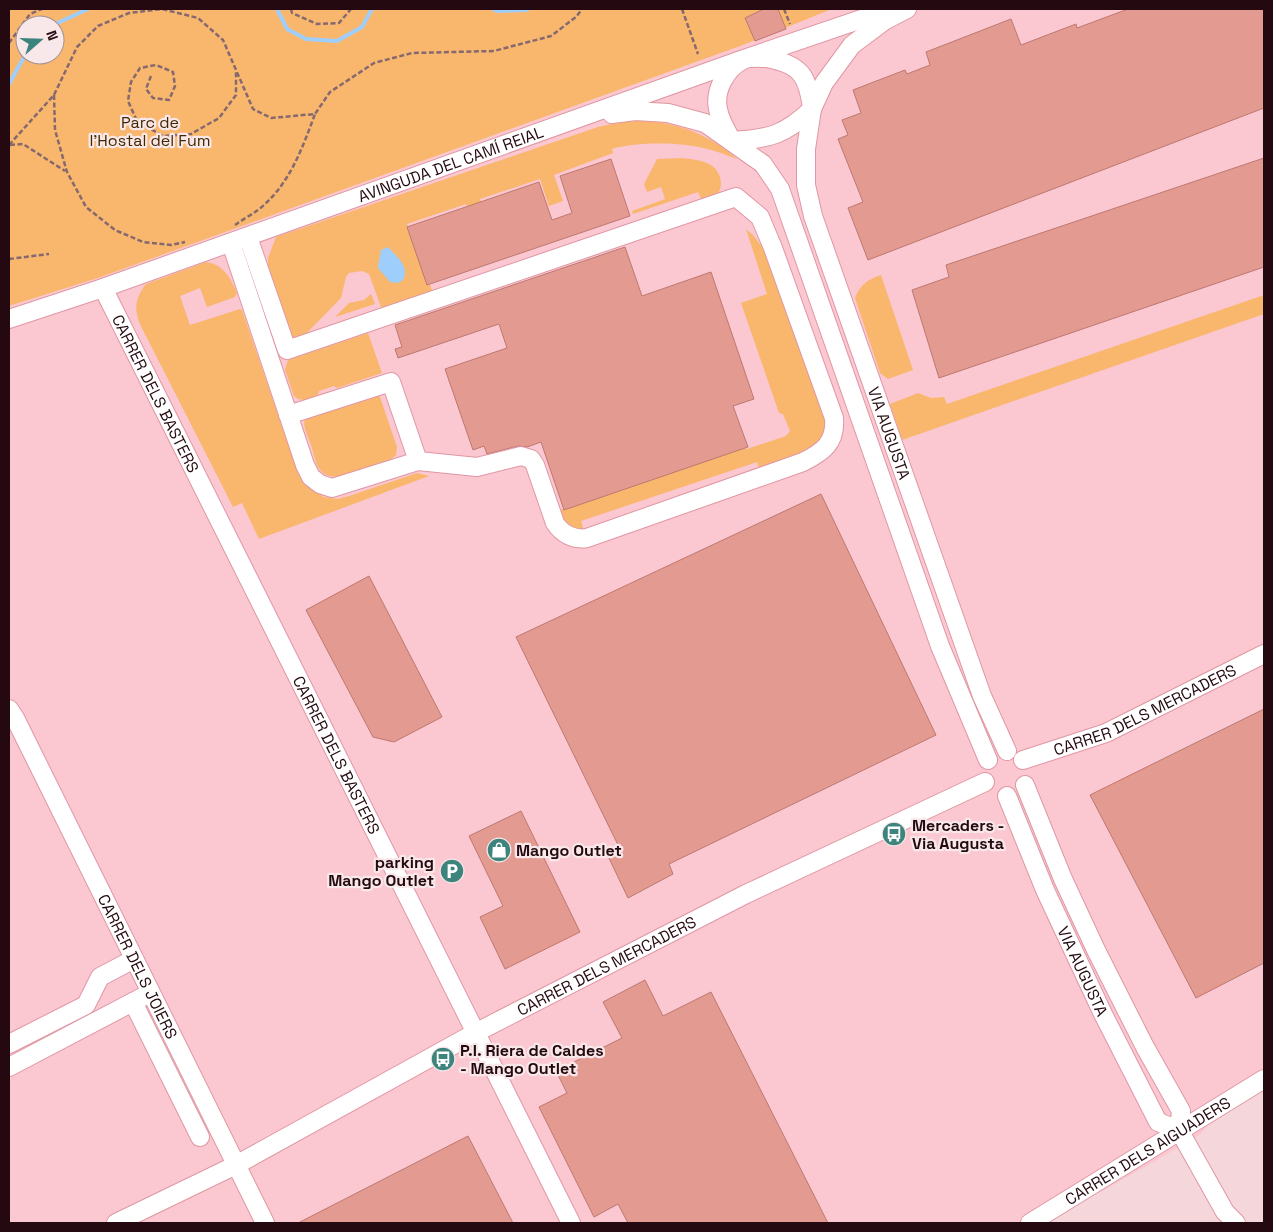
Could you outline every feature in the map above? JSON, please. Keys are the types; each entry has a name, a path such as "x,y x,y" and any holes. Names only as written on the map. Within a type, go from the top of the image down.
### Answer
{"street":[{"name":"AVINGUDA DEL CAMÍ REIAL","path":"9,319 103,288 230,235 248,237 744,59 891,9"},
{"name":"VIA AUGUSTA","path":"732,141 752,140 781,133 797,124 812,109 824,83 852,45 884,21 907,9"},
{"name":"VIA AUGUSTA","path":"732,141 721,119 716,96 722,81 730,70 744,59 766,58 782,61 797,68 806,78 812,109 806,149 806,185 813,216 982,696 1007,751"},
{"name":"VIA AUGUSTA","path":"579,118 635,111 668,112 705,123 763,164 780,189 940,646 988,760"},
{"path":"230,235 305,465 311,477 320,484 332,488 344,486 418,461 476,466 521,456 531,459 535,466 555,523 559,529 579,540 803,462 818,454 829,443 835,430 834,418 760,217 736,197 287,350 248,237"},
{"name":"CARRER DELS BASTERS","path":"103,288 571,1223"},
{"path":"288,415 391,382 418,461"},
{"name":"CARRER DELS MERCADERS","path":"1023,760 1106,733 1264,654"},
{"name":"CARRER DELS JOIERS","path":"9,709 266,1223"},
{"path":"1007,751 1018,755 1023,760 1027,768 1027,779 1015,794 1007,796 993,792 984,782 983,774 988,760 1000,752 1007,751"},
{"name":"CARRER DELS MERCADERS","path":"116,1223 236,1165 475,1033 746,894 984,782"},
{"name":"VIA AUGUSTA","path":"1024,785 1063,879 1096,950 1145,1048 1181,1111 1179,1130 1229,1220"},
{"name":"VIA AUGUSTA","path":"1007,796 1065,935 1158,1122 1179,1130"},
{"path":"9,1044 86,1005 100,977 134,959"},
{"path":"9,1067 150,993"},
{"path":"133,1002 200,1137"},
{"name":"CARRER DELS AIGUADERS","path":"1030,1223 1264,1078"}],"path":[{"path":"9,43 30,14 42,9"},
{"path":"9,145 54,95 77,47 98,26 129,13 162,9 198,18 223,40 253,109 271,118 315,114"},
{"path":"291,9 292,13 317,24 339,23 351,9"},
{"path":"230,235 280,188 302,152 315,114 330,92 374,63 412,53 494,51 551,36 576,17 582,9"},
{"path":"682,9 698,54"},
{"path":"784,9 790,24"},
{"path":"151,76 146,89 153,98 169,100 175,86 173,72 156,65 140,68 131,82 128,101 137,121 163,136 192,134 219,118 236,95 236,71"},
{"path":"54,95 55,130 67,172 86,207 115,230 143,242 171,245 186,242"},
{"path":"9,145 23,144 67,172"},
{"path":"9,259 49,254"}],"shaded area":[{"path":"832,9 1264,9 1264,1085 1217,1114 1201,1134 1044,1223 9,1223 9,306 98,278 743,45"}],"green space":[{"name":"Parc de l'Hostal del Fum","path":"9,9 832,9 743,45 98,278 9,306"},
{"path":"644,120 670,124 694,132 717,143 737,159 693,146 645,144 622,147 612,149 613,153 554,175 563,201 549,206 540,179 480,199 490,226 475,232 466,204 407,224 433,293 382,310 369,274 362,271 349,273 346,277 341,298 303,337 294,340 292,338 268,266 268,258 276,237 598,127 625,121","holes":["393,253 397,256 378,268 380,257"]},
{"path":"657,159 692,159 713,166 721,182 717,195 703,203 698,192 633,214 632,211 665,199 661,187 647,192 644,184"},
{"path":"746,229 766,252 827,421 823,437 813,451 760,471 757,462 581,521 584,531 575,528 566,522 560,510 741,447 747,449 786,436 790,431 783,414 779,413 741,303 767,294"},
{"path":"206,262 217,266 226,273 237,293 235,297 207,307 200,288 180,296 190,325 240,309 242,310 292,456 309,488 324,497 337,499 417,473 429,476 259,539 242,503 233,507 143,331 136,311 138,298 146,284"},
{"path":"881,275 913,370 888,379 880,373 855,298 865,283"},
{"path":"371,294 375,304 335,317 349,303 364,300"},
{"path":"1264,295 1264,314 902,440 890,404 918,393 931,398 944,397 947,404"},
{"path":"368,333 382,373 337,388 334,386 319,391 318,395 304,400 294,396 285,370 288,360"},
{"path":"377,394 380,397 397,447 396,455 390,460 344,476 327,475 321,471 316,462 305,427 306,416"}],"water":[{"path":"388,247 401,262 405,270 403,280 398,283 390,282 378,268 381,250"}],"building":[{"path":"764,9 778,9 786,29 755,41 745,18"},
{"path":"1128,9 1264,9 1264,108 868,260 848,208 863,202 838,139 848,135 842,120 861,113 853,90 905,70 907,74 930,65 926,52 1011,19 1021,45 1076,24 1077,28"},
{"path":"1264,158 1264,267 939,378 912,290 949,277 946,265"},
{"path":"611,159 630,216 427,285 407,227 539,182 552,220 572,213 560,176"},
{"path":"625,247 642,296 711,272 754,399 733,406 748,447 564,510 541,442 527,447 518,446 487,454 484,446 473,450 445,369 507,348 499,324 398,358 395,349 402,347 395,325"},
{"path":"821,494 936,735 669,864 673,874 628,898 607,854 619,847 516,637"},
{"path":"369,576 442,717 394,742 373,737 306,610"},
{"path":"1264,709 1264,963 1196,998 1090,795"},
{"path":"521,811 580,932 505,969 480,917 503,906 469,836"},
{"path":"645,980 663,1016 711,992 828,1223 628,1223 618,1204 594,1217 539,1107 567,1093 556,1071 622,1038 603,1002"},
{"path":"468,1136 513,1223 298,1223"}],"waterway":[{"path":"65,20 88,9"},
{"path":"277,9 287,29 306,39 337,41 362,27 372,9"},
{"path":"493,9 497,11 528,9"},
{"path":"9,84 19,65"}],"place":[{"name":"Mercaders - Via Augusta","path":"894,834"},
{"name":"Mango Outlet","path":"499,850"},
{"name":"parking Mango Outlet","path":"452,871"},
{"name":"P.I. Riera de Caldes - Mango Outlet","path":"443,1059"}]}
